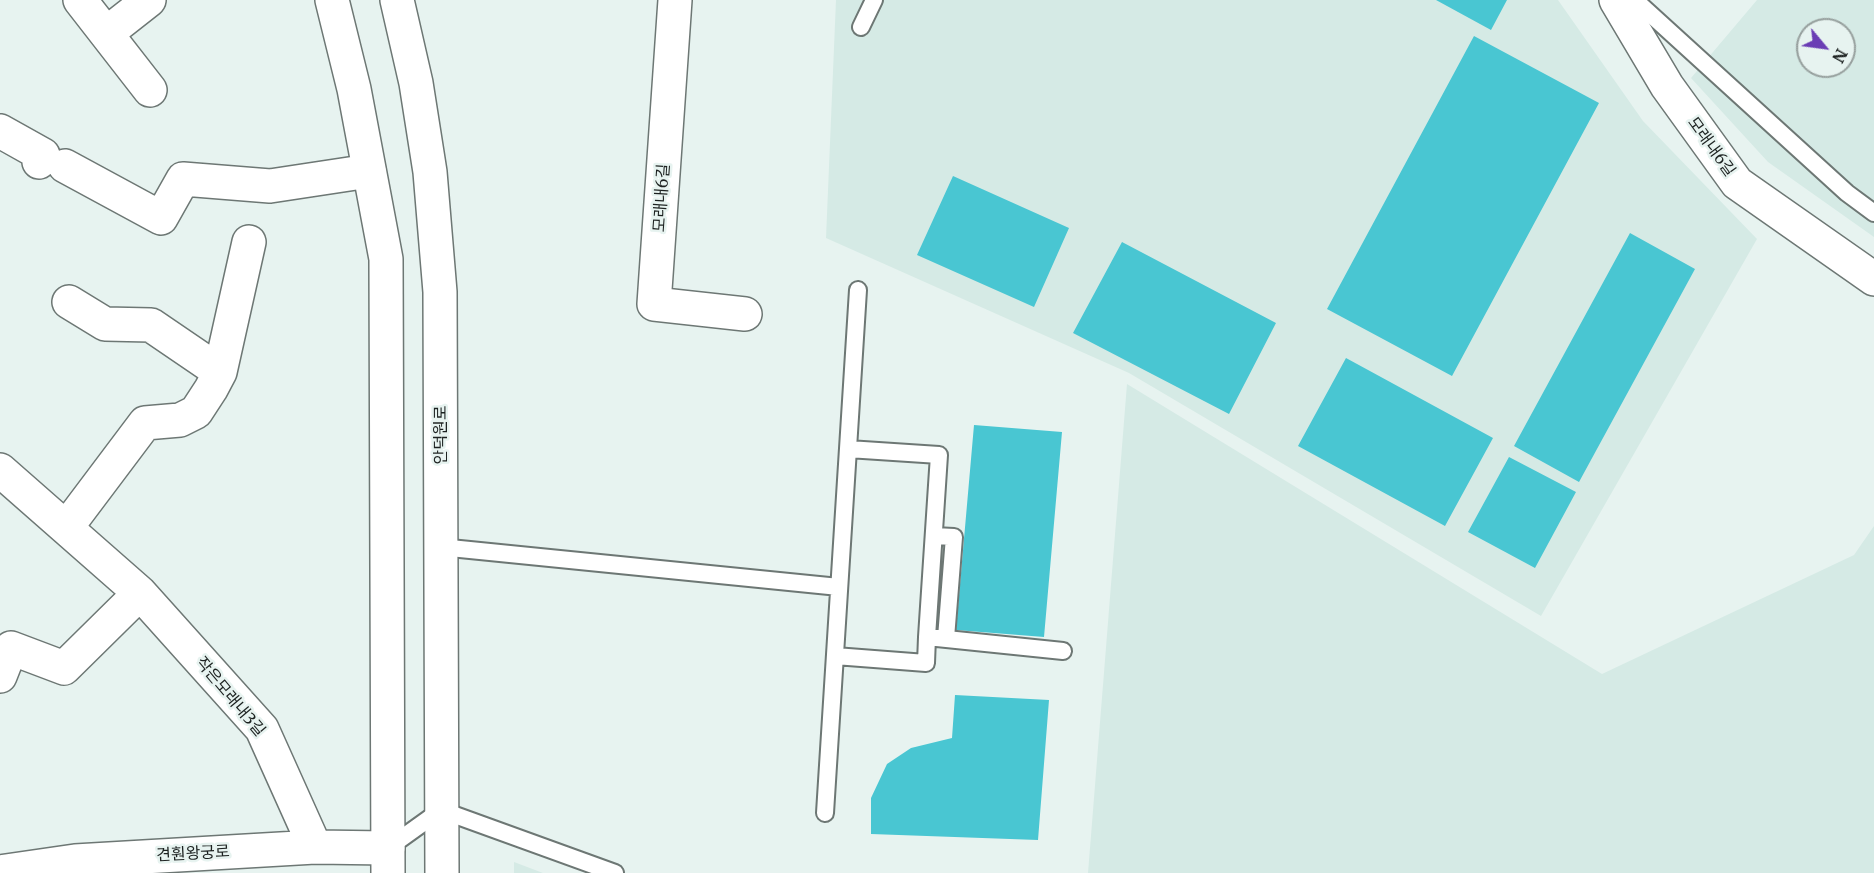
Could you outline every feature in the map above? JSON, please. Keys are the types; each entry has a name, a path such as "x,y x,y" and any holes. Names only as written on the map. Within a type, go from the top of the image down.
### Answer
{"street":[{"path":"80,0 150,90"},
{"path":"107,33 149,0"},
{"path":"332,0 354,89 386,259 388,860"},
{"name":"안덕원로","path":"397,0 416,83 430,172 440,292 442,873"},
{"name":"모래내6길","path":"675,0 654,304 745,314"},
{"name":"모래내6길","path":"1616,0 1667,86 1737,183 1874,279"},
{"path":"0,131 43,154 52,164 161,218 183,179 270,186 369,171"},
{"path":"66,528 145,423 180,420 196,412 220,372 249,242"},
{"path":"69,302 105,324 151,325 220,372"},
{"name":"작은모래내3길","path":"0,470 140,593 262,729 315,847"},
{"path":"2,666 11,648 64,668 140,593"},
{"name":"견훤왕궁로","path":"2,872 166,864 315,847 388,860"}],"lane":[{"path":"861,27 874,0"},
{"path":"1635,0 1831,178 1874,213"},
{"path":"825,813 858,290"},
{"path":"835,657 926,663 934,536 939,455 848,449"},
{"path":"934,536 954,537 946,638"},
{"path":"440,547 839,587"},
{"path":"927,637 1063,651"},
{"path":"388,860 441,810 615,873"}],"shaded area":[{"path":"836,0 1558,0 1643,121 1757,239 1541,616 1129,373 826,238"},
{"path":"1757,0 1874,0 1874,237 1768,162 1691,78"},
{"path":"1127,384 1602,674 1854,555 1874,526 1874,873 1088,873"},
{"path":"514,862 543,873 514,873"}],"building":[{"path":"1436,0 1507,0 1491,30"},
{"path":"1474,36 1599,103 1452,376 1327,309"},
{"path":"953,176 1069,228 1034,307 917,255"},
{"path":"1630,233 1695,269 1579,482 1514,446"},
{"path":"1122,242 1276,323 1229,414 1073,333"},
{"path":"1346,358 1493,438 1445,526 1298,446"},
{"path":"974,425 1062,432 1044,637 956,630"},
{"path":"1509,457 1576,492 1535,568 1468,532"},
{"path":"955,695 1049,700 1038,840 871,834 871,798 887,764 911,748 952,738"}]}
